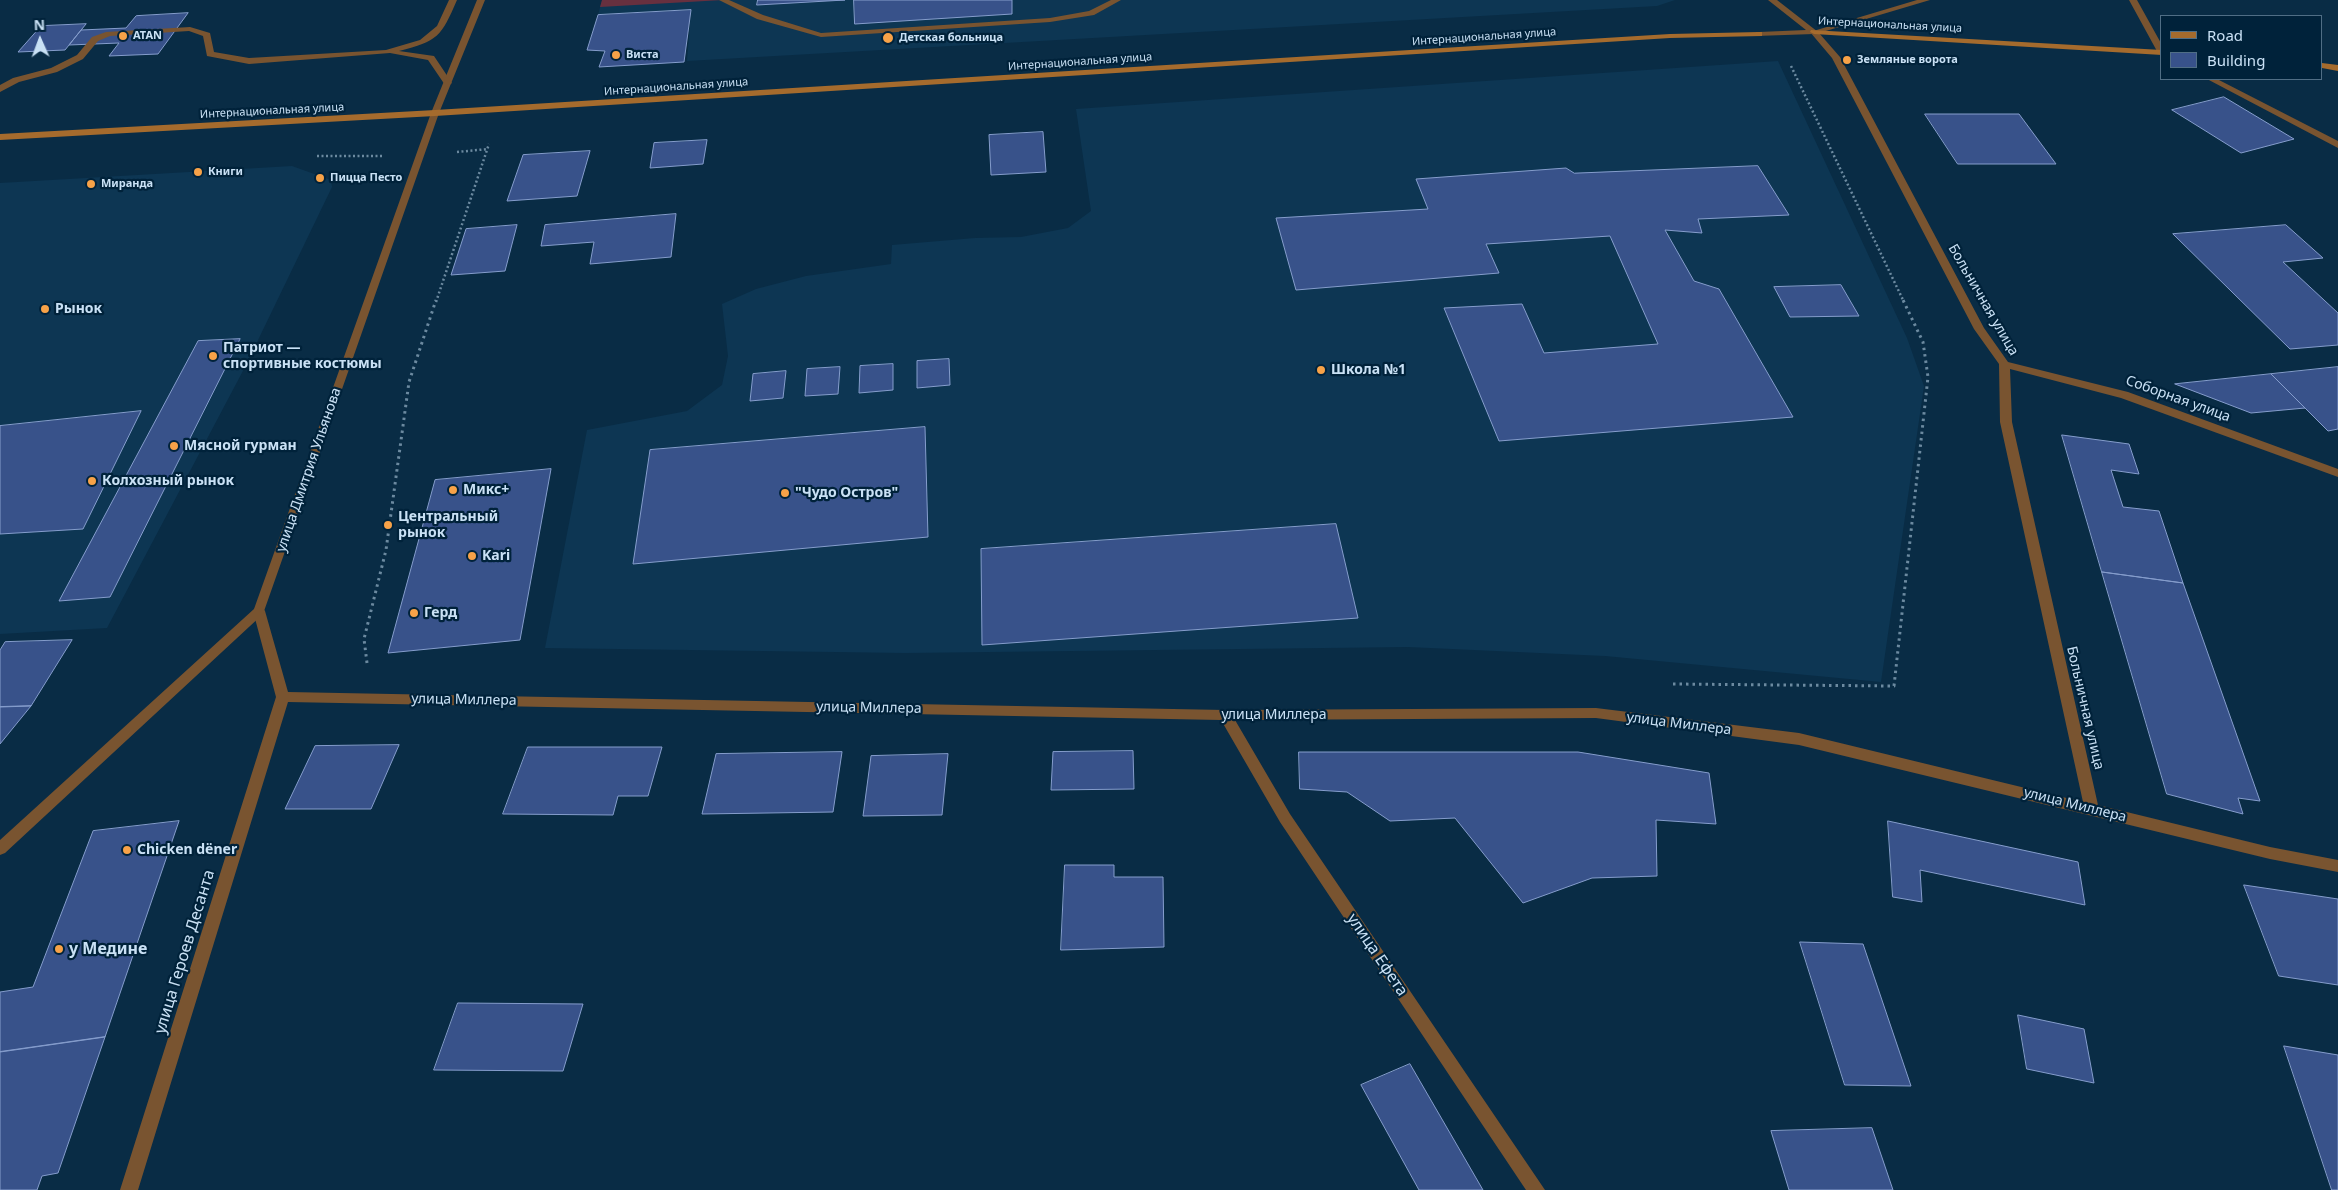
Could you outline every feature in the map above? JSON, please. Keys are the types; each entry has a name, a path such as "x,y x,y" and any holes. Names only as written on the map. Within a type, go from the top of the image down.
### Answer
{"main road":[{"name":"Интернациональная улица","path":"1814,32 2160,53"},
{"name":"Интернациональная улица","path":"0,137 503,109 1670,36 1759,34"},
{"path":"2323,66 2338,68"}],"street":[{"path":"386,52 423,42 440,27 453,0"},
{"name":"улица Дмитрия Ульянова","path":"0,849 259,611 435,113 482,0"},
{"path":"723,0 760,17 821,36 1050,20 1091,13 1117,0"},
{"name":"Больничная улица","path":"1772,0 1814,32 1836,56 1979,329 2004,364 2006,422 2092,809"},
{"path":"1814,32 1926,0"},
{"path":"2133,0 2160,49"},
{"path":"0,89 16,80 54,70 80,57 95,39 109,34 190,29 207,36 210,54 249,61 386,52 431,58 448,83"},
{"name":"Интернациональная улица","path":"1759,34 1814,32"},
{"path":"2213,80 2338,145"},
{"name":"Соборная улица","path":"2004,364 2124,395 2338,474"},
{"path":"259,611 283,696"},
{"name":"улица Миллера","path":"283,696 1226,715 1596,714 1799,739 2270,853 2338,866"},
{"name":"улица Героев Десанта","path":"129,1190 283,696"},
{"name":"улица Ефета","path":"1226,715 1285,818 1536,1190"}],"path":[{"path":"1665,684 1894,686 1928,377 1923,342 1795,73 1784,55 1759,34"},
{"path":"367,666 364,640 386,550 409,382 487,150 503,109"}],"shaded area":[{"name":"Детская больница","path":"602,0 1675,0 1657,6 687,61 691,10 598,15"},
{"path":"602,0 723,0 600,7"},
{"name":"Школа №1","path":"1778,61 1907,338 1924,386 1881,682 1605,656 1408,647 906,653 545,648 587,430 687,411 722,385 728,356 722,304 756,289 806,276 891,264 892,245 975,238 1021,237 1068,228 1091,211 1076,109"},
{"name":"Колхозный рынок","path":"292,166 331,180 332,187 245,367 107,628 0,634 0,183"}],"building":[{"path":"758,0 845,0 757,5"},
{"path":"854,0 1012,0 1012,14 855,24"},
{"path":"691,10 684,62 599,67 605,51 587,50 598,15"},
{"name":"ATAN","path":"188,13 158,54 109,56 119,43 69,45 81,30 126,28 136,16"},
{"path":"86,24 65,50 18,52 41,26"},
{"path":"2224,97 2294,139 2241,153 2172,110"},
{"path":"1925,114 2019,114 2056,164 1958,164"},
{"path":"1043,132 1046,172 991,175 989,135"},
{"path":"707,140 703,164 650,168 654,143"},
{"path":"590,151 577,196 507,201 523,155"},
{"path":"1758,166 1789,215 1698,219 1702,233 1665,230 1694,281 1719,289 1793,417 1499,441 1444,308 1522,304 1544,353 1658,344 1610,236 1486,244 1499,273 1296,290 1276,218 1428,209 1416,179 1566,168 1574,173"},
{"path":"676,214 671,257 590,264 594,242 541,246 545,225"},
{"path":"517,225 505,271 451,275 466,229"},
{"path":"2286,225 2323,258 2283,262 2338,313 2338,345 2290,349 2173,234"},
{"path":"1841,285 1859,316 1790,317 1774,287"},
{"path":"240,339 110,597 59,601 198,341"},
{"path":"949,359 950,385 917,388 917,361"},
{"path":"893,364 893,390 859,393 860,366"},
{"path":"840,367 838,394 805,396 807,369"},
{"path":"2338,367 2338,429 2328,431 2271,374"},
{"path":"786,371 783,398 750,401 753,374"},
{"path":"2271,374 2305,408 2251,413 2175,384"},
{"path":"141,411 83,529 0,534 0,426"},
{"name":"\"Чудо Остров\"","path":"925,427 928,537 633,564 650,450"},
{"path":"2062,435 2129,444 2139,474 2111,470 2123,507 2159,511 2183,583 2102,572"},
{"path":"551,469 520,640 388,653 435,480"},
{"path":"1336,524 1358,618 982,645 981,549"},
{"path":"2102,572 2183,583 2260,801 2238,798 2243,814 2167,794"},
{"path":"72,640 31,706 0,707 0,650 5,642"},
{"path":"31,706 0,744 0,707"},
{"path":"399,745 371,809 285,809 315,746"},
{"path":"528,747 662,747 648,796 618,796 613,815 503,814"},
{"path":"1133,751 1134,789 1051,790 1053,752"},
{"path":"842,752 833,812 702,814 716,754"},
{"path":"1299,752 1578,752 1709,773 1716,824 1656,820 1657,876 1592,878 1523,903 1455,818 1390,821 1347,792 1300,789"},
{"path":"948,754 942,815 863,816 871,756"},
{"path":"179,821 105,1037 0,1052 0,992 33,987 93,831"},
{"path":"1888,821 2078,862 2085,905 1920,870 1922,902 1893,897"},
{"path":"1065,865 1114,865 1114,877 1163,877 1164,947 1061,950"},
{"path":"2244,885 2338,899 2338,985 2279,976"},
{"path":"1800,942 1863,944 1911,1086 1845,1085"},
{"path":"458,1003 583,1004 563,1071 434,1070"},
{"path":"2018,1015 2084,1029 2094,1083 2027,1069"},
{"path":"105,1037 58,1173 42,1176 37,1190 0,1190 0,1052"},
{"path":"2284,1046 2338,1055 2338,1190 2332,1190"},
{"path":"1410,1064 1483,1190 1419,1190 1361,1085"},
{"path":"1872,1128 1893,1190 1789,1190 1771,1131"}],"place":[{"name":"ATAN","path":"123,36"},
{"name":"Детская больница","path":"888,38"},
{"name":"Виста","path":"616,55"},
{"name":"Земляные ворота","path":"1847,60"},
{"name":"Книги","path":"198,172"},
{"name":"Пицца Песто","path":"320,178"},
{"name":"Миранда","path":"91,184"},
{"name":"Рынок","path":"45,309"},
{"name":"Патриот — спортивные костюмы","path":"213,356"},
{"name":"Школа №1","path":"1321,370"},
{"name":"Мясной гурман","path":"174,446"},
{"name":"Колхозный рынок","path":"92,481"},
{"name":"Микс+","path":"453,490"},
{"name":"\"Чудо Остров\"","path":"785,493"},
{"name":"Центральный рынок","path":"388,525"},
{"name":"Kari","path":"472,556"},
{"name":"Герд","path":"414,613"},
{"name":"Chicken dëner","path":"127,850"},
{"name":"у Медине","path":"59,949"}]}
